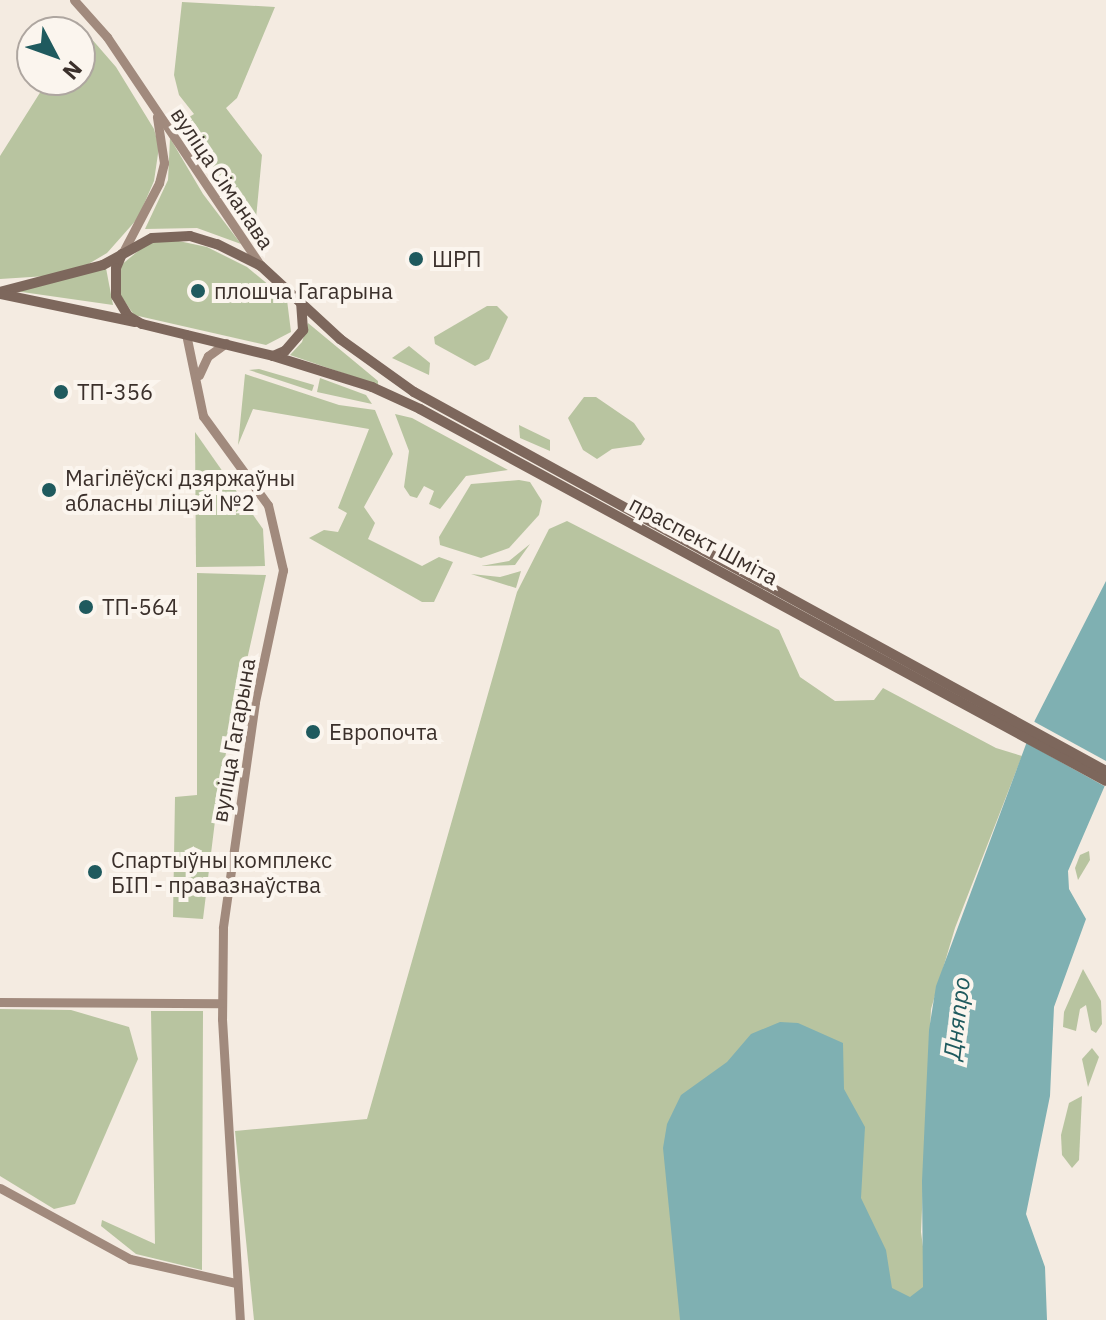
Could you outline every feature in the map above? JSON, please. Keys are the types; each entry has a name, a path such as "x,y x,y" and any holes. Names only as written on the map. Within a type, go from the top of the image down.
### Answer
{"main road":[{"name":"вуліца Сіманава","path":"74,0 107,37 261,266"},
{"name":"вуліца Сіманава","path":"123,252 154,199 164,163 156,110"},
{"name":"праспект Шміта","path":"123,252 152,238 190,236 261,266 375,367 414,392 1106,781"},
{"path":"0,293 103,265 123,252"},
{"path":"123,252 116,268 116,296 128,316 142,324"},
{"path":"0,293 142,324"},
{"path":"273,356 285,351 303,330 301,303"},
{"name":"праспект Шміта","path":"142,324 273,356 372,387 420,409 1106,771"},
{"name":"вуліца Гагарына","path":"186,334 203,416 268,505 283,570 238,813 223,928 222,1003 240,1320"},
{"path":"197,382 203,362 226,343"},
{"path":"0,1002 222,1003"},
{"path":"0,1188 130,1259 236,1283"}],"green space":[{"path":"182,2 275,7 237,98 226,108 262,155 255,229 183,121 194,114 179,95 174,75"},
{"path":"96,44 116,67 154,129 159,147 154,181 138,218 107,253 85,266 47,276 0,279 0,156 38,96 96,96"},
{"path":"170,138 203,194 241,244 197,228 145,229 168,180"},
{"name":"плошча Гагарына","path":"174,240 207,247 247,267 287,300 291,332 266,345 134,315 121,296 120,266 149,242"},
{"path":"106,268 113,305 15,291"},
{"path":"487,306 497,306 508,317 489,359 475,366 435,344 434,337"},
{"path":"308,323 378,381 378,385 290,355 302,342"},
{"path":"409,346 430,363 429,375 392,358"},
{"path":"259,369 314,385 312,391 249,370"},
{"path":"245,374 339,405 375,410 393,454 364,507 375,523 368,539 422,566 439,557 453,562 434,602 422,602 309,538 324,530 338,532 347,513 338,508 369,429 253,409 238,445"},
{"path":"320,378 366,395 372,404 317,392"},
{"path":"584,397 596,397 634,423 645,439 641,445 612,449 597,459 583,450 568,418"},
{"path":"395,414 412,418 508,470 466,476 440,509 429,504 434,491 424,486 417,498 410,496 404,487 409,451"},
{"path":"519,425 550,440 550,451 520,438"},
{"path":"195,432 263,529 265,566 196,567"},
{"path":"530,482 542,501 539,515 509,548 481,558 440,545 439,537 471,484"},
{"path":"567,521 779,630 800,677 835,701 874,700 883,688 996,748 1022,756 955,928 931,1009 921,1232 933,1320 254,1320 235,1131 367,1119 517,592 549,529"},
{"path":"530,544 515,565 481,566 509,561"},
{"path":"521,571 516,588 471,574 500,577"},
{"path":"197,573 266,575 220,780 203,919 173,917 175,797 197,795"},
{"path":"1089,851 1090,860 1078,880 1075,868 1080,855"},
{"path":"1083,969 1101,1001 1102,1024 1096,1033 1091,1030 1086,1005 1080,1009 1076,1031 1063,1027 1064,1012"},
{"path":"0,1009 71,1010 129,1027 138,1059 75,1204 54,1209 0,1176"},
{"path":"151,1011 203,1011 202,1270 136,1254 101,1226 102,1220 155,1244"},
{"path":"1092,1048 1099,1057 1088,1087 1082,1059"},
{"path":"1082,1096 1079,1160 1072,1168 1062,1155 1061,1135 1069,1103"}],"water":[{"name":"Дняпро","path":"1106,581 1106,783 1068,871 1069,889 1086,919 1054,1007 1050,1096 1026,1214 1045,1267 1047,1320 680,1320 663,1148 667,1124 681,1095 727,1062 751,1034 780,1022 798,1023 843,1043 844,1089 865,1127 861,1198 886,1250 892,1288 910,1297 923,1287 922,1181 929,1030 936,986 1035,720"}],"pier":[{"path":"1031,720 1106,761 1106,787 1023,741"}],"place":[{"name":"ШРП","path":"416,259"},
{"name":"плошча Гагарына","path":"198,291"},
{"name":"ТП-356","path":"61,392"},
{"name":"Магілёўскі дзяржаўны абласны ліцэй №2","path":"49,490"},
{"name":"ТП-564","path":"86,607"},
{"name":"Европочта","path":"313,732"},
{"name":"Спартыўны комплекс БІП - правазнаўства","path":"95,872"}]}
